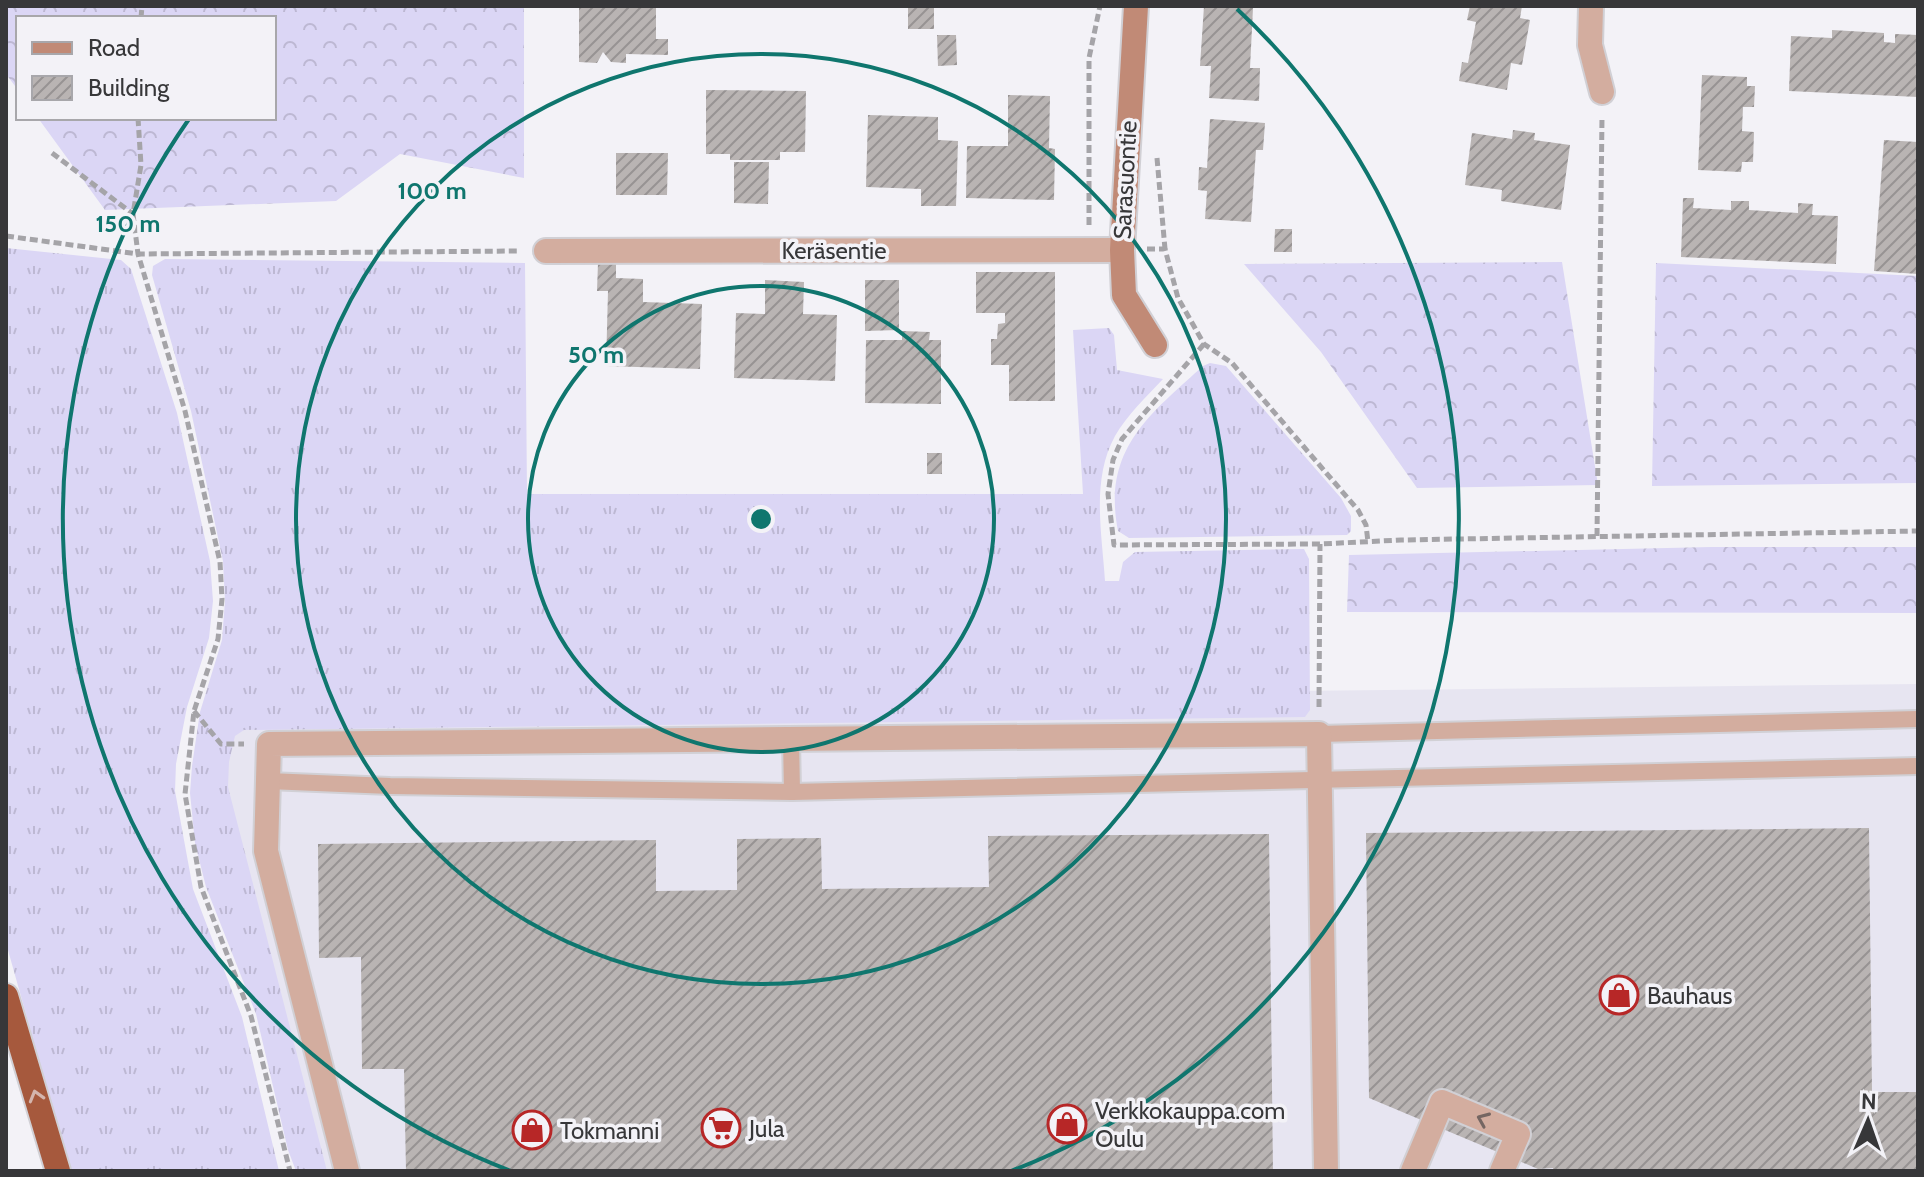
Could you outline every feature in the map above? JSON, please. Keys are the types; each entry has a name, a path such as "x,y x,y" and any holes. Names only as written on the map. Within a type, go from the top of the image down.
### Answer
{"highway":[{"path":"6,996 58,1171"}],"street":[{"name":"Sarasuontie","path":"1136,6 1122,250 1124,295 1155,345"},
{"path":"1591,6 1590,45 1602,92"},
{"name":"Keräsentie","path":"546,251 1122,250"},
{"path":"347,1171 266,851 269,744 1319,734 1326,1171"},
{"path":"1413,1171 1442,1102 1518,1134 1502,1171"}],"lane":[{"path":"1319,734 1918,719"},
{"path":"791,739 792,792"},
{"path":"268,781 390,786 792,792 1918,766"}],"path":[{"path":"1089,250 1089,58 1100,6"},
{"path":"1597,536 1602,92"},
{"path":"138,120 141,165 133,214 138,254 185,411 220,562 222,599 218,639 194,711 185,794 201,887 251,1016 290,1171"},
{"path":"52,153 133,214"},
{"path":"6,236 138,254 546,251"},
{"path":"1122,250 1165,249 1178,298 1204,344 1232,363 1358,510 1366,525 1368,542"},
{"path":"1204,344 1122,439 1113,460 1108,494 1114,545 1320,544 1918,531"},
{"path":"1319,734 1320,544"},
{"path":"194,711 221,744 269,744"}],"shaded area":[{"path":"1918,684 1918,1171 321,1171 216,774 240,703"}],"green space":[{"path":"6,6 524,6 524,178 400,154 336,201 105,210 39,120 276,120 276,16 16,16 16,87 6,74"},
{"path":"6,248 121,260 131,269 177,413 210,561 213,601 209,638 187,707 176,764 175,791 193,889 242,1017 279,1171 70,1171 6,943"},
{"path":"165,259 525,263 527,494 1083,494 1073,330 1109,328 1114,335 1117,370 1163,379 1115,436 1103,470 1100,507 1105,581 1119,581 1123,562 1135,552 1304,549 1309,559 1310,710 1305,717 244,730 235,736 229,762 228,787 327,1171 296,1171 288,1150 256,1014 206,887 195,843 190,793 192,766 200,712 222,640 225,601 223,561 191,411 152,275 153,266"},
{"path":"1562,262 1598,485 1417,488 1321,352 1244,264"},
{"path":"1656,263 1918,276 1918,483 1652,486"},
{"path":"1210,363 1226,366 1341,498 1351,516 1351,531 1347,535 1129,538 1118,531 1115,503 1117,478 1134,436 1165,401"},
{"path":"1711,547 1918,547 1918,613 1347,612 1349,555"}],"building":[{"path":"579,6 656,6 656,39 668,39 668,55 626,54 626,63 611,62 603,52 597,63 579,62"},
{"path":"908,6 934,6 934,29 908,29"},
{"path":"1204,6 1253,8 1250,68 1260,68 1259,101 1209,98 1211,66 1200,66"},
{"path":"1470,6 1522,6 1520,18 1530,20 1522,65 1511,63 1507,90 1459,81 1462,62 1468,63 1476,22 1467,20"},
{"path":"1832,30 1884,33 1884,42 1895,43 1895,34 1918,35 1918,97 1789,91 1791,36 1832,38"},
{"path":"937,35 956,35 957,65 938,66"},
{"path":"1702,75 1747,77 1747,86 1755,86 1754,107 1743,107 1742,131 1754,132 1753,162 1742,162 1741,172 1698,170"},
{"path":"706,90 806,91 805,152 780,152 780,160 730,160 730,154 706,154"},
{"path":"1008,95 1050,96 1049,148 1055,149 1054,200 966,198 967,146 1008,146"},
{"path":"868,115 938,117 938,140 958,141 956,206 921,206 921,189 866,187"},
{"path":"1210,119 1265,123 1263,150 1256,150 1251,222 1205,219 1207,191 1198,190 1199,167 1207,168"},
{"path":"1513,130 1535,133 1534,140 1570,145 1561,210 1501,201 1502,190 1465,185 1472,133 1512,139"},
{"path":"1884,140 1918,142 1918,274 1874,271"},
{"path":"616,153 668,153 667,195 616,195"},
{"path":"734,162 769,162 768,204 734,203"},
{"path":"1683,198 1694,198 1693,208 1731,210 1731,201 1749,201 1749,210 1798,213 1798,203 1813,204 1812,215 1838,216 1836,264 1681,257"},
{"path":"1275,229 1292,229 1292,252 1274,252"},
{"path":"598,263 616,263 616,278 643,279 643,302 702,304 700,369 606,366 608,291 597,291"},
{"path":"976,272 1055,272 1055,401 1009,401 1009,365 991,365 991,339 997,339 998,324 1005,323 1005,313 976,313"},
{"path":"765,280 804,282 803,314 837,315 835,381 734,378 736,313 765,314"},
{"path":"865,280 899,280 899,330 865,331"},
{"path":"902,331 930,332 929,340 941,340 941,404 865,403 866,340 902,340"},
{"path":"927,453 942,453 942,474 927,474"},
{"name":"Bauhaus","path":"1869,828 1872,1092 1918,1092 1918,1171 1553,1171 1553,1168 1538,1169 1369,1098 1366,833"},
{"path":"1269,834 1273,1171 406,1171 404,1069 362,1069 361,957 319,958 318,844 656,840 656,891 737,890 737,839 821,838 822,889 989,887 988,836"}],"place":[{"name":"Bauhaus","path":"1619,995"},
{"name":"Verkkokauppa.com Oulu","path":"1067,1124"},
{"name":"Jula","path":"721,1128"},
{"name":"Tokmanni","path":"532,1130"}]}
